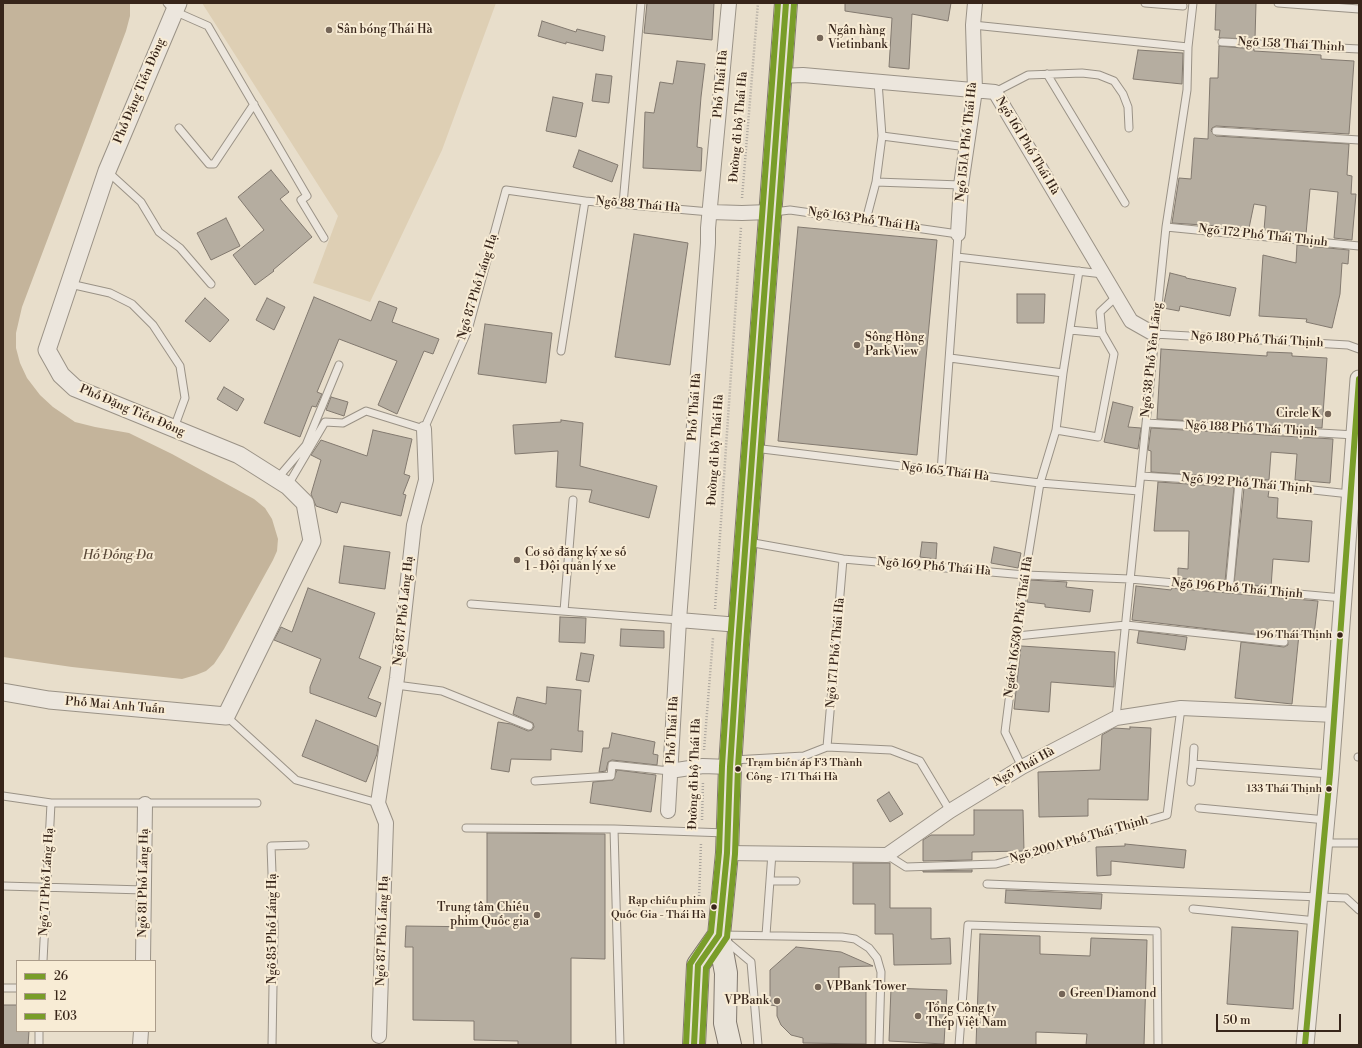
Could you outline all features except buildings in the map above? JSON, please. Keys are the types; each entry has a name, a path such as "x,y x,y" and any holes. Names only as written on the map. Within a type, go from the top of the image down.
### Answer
{"main road":[{"path":"730,1045 725,1024 726,973 719,935 728,843 730,764 739,625 786,3"},
{"path":"694,1045 698,965 719,935"}],"street":[{"name":"Phố Thái Hà","path":"668,811 679,620 708,228 729,3"},
{"name":"Ngõ 151A Phố Thái Hà","path":"958,234 961,185 975,90 973,24 975,3"},
{"name":"Phố Đặng Tiến Đông","path":"173,6 106,171 47,350 61,375 75,388 239,455 282,482 305,503 312,541 226,716"},
{"name":"Ngõ 161 Phố Thái Hà","path":"780,76 803,75 995,92 1131,321 1154,334"},
{"name":"Ngõ 88 Thái Hà","path":"710,212 742,214 770,212"},
{"path":"1306,1045 1318,921 1344,598 1355,492 1355,435 1359,379"},
{"name":"Ngõ 87 Phố Láng Hạ","path":"379,1040 386,823 378,803 396,685 414,525 426,480 424,429"},
{"path":"679,620 739,625"},
{"name":"Phố Mai Anh Tuấn","path":"3,692 49,700 226,716"},
{"name":"Ngõ Thái Hà","path":"887,855 950,811 1022,767 1116,718 1181,708 1334,715"},
{"path":"670,771 730,764"},
{"name":"Ngõ 81 Phố Láng Hạ","path":"143,960 145,804"},
{"path":"728,843 772,853 887,855"},
{"path":"140,1045 141,1032"}],"lane":[{"path":"623,204 641,3"},
{"path":"1145,3 1183,6"},
{"name":"Ngõ 38 Phố Yên Lãng","path":"1116,718 1154,334 1166,227 1187,90 1188,47 1194,3"},
{"path":"1278,3 1359,9"},
{"path":"173,6 208,26 307,196 301,200 324,238"},
{"path":"973,24 1188,47"},
{"name":"Ngõ 158 Thái Thịnh","path":"1222,42 1359,48"},
{"path":"995,92 1028,75 1082,73 1099,76 1114,81 1123,94 1128,107 1129,128"},
{"path":"1047,74 1125,203"},
{"path":"866,220 876,182 882,136 878,82"},
{"path":"179,128 209,164 214,164 254,104"},
{"path":"1216,131 1359,140"},
{"path":"882,136 967,147"},
{"path":"106,171 141,202 159,232 180,248 211,284"},
{"path":"876,182 961,185"},
{"name":"Ngõ 88 Thái Hà","path":"506,190 584,201 710,212"},
{"name":"Ngõ 87 Phố Láng Hạ","path":"424,429 468,330 506,190"},
{"path":"561,351 584,201"},
{"name":"Ngõ 163 Phố Thái Hà","path":"770,212 790,210 958,234"},
{"name":"Ngõ 172 Phố Thái Thịnh","path":"1166,227 1359,246"},
{"path":"941,472 958,234"},
{"path":"957,257 1103,274"},
{"name":"Ngách 165/30 Phố Thái Hà","path":"1022,767 1005,732 1025,575 1040,483 1056,430 1063,373 1079,271"},
{"path":"70,284 110,293 132,304 153,325 180,366 186,398 174,428"},
{"path":"1056,430 1098,437 1114,354 1102,333 1100,312 1117,296"},
{"path":"1070,330 1102,333"},
{"name":"Ngõ 180 Phố Thái Thịnh","path":"1154,334 1348,345 1359,349"},
{"path":"950,358 1063,373"},
{"path":"282,482 306,445 339,365"},
{"path":"282,482 325,422 343,423 366,411 424,429"},
{"name":"Ngõ 188 Phố Thái Thịnh","path":"1146,423 1355,435"},
{"name":"Ngõ 165 Thái Hà","path":"752,448 941,472 1040,483 1139,491"},
{"name":"Ngõ 192 Phố Thái Thịnh","path":"1141,476 1239,482 1355,492"},
{"path":"1230,581 1239,482"},
{"path":"564,611 573,500"},
{"name":"Ngõ 169 Phố Thái Hà","path":"746,542 843,559 1025,575 1130,579"},
{"name":"Ngõ 171 Phố Thái Hà","path":"827,747 843,559"},
{"name":"Ngõ 196 Phố Thái Thịnh","path":"1130,579 1344,598"},
{"path":"471,604 679,620"},
{"path":"1017,636 1126,625 1284,642"},
{"path":"396,685 442,691 529,726"},
{"name":"Ngõ 200A Phố Thái Thịnh","path":"887,855 906,867 996,864 1167,816 1181,708"},
{"path":"226,716 296,780 378,803"},
{"path":"730,764 804,756 827,747 891,750 920,761 950,811"},
{"path":"1191,782 1194,748"},
{"path":"1193,764 1330,774"},
{"path":"535,781 611,776 612,765 670,771"},
{"path":"3,796 51,803 257,803"},
{"name":"Ngõ 71 Phố Láng Hạ","path":"43,960 51,803"},
{"path":"1199,808 1326,820"},
{"path":"466,828 614,829 702,832 728,843"},
{"path":"614,829 620,1045"},
{"path":"1324,843 1359,843"},
{"name":"Ngõ 85 Phố Láng Hạ","path":"272,1045 274,927 271,846 305,845"},
{"path":"766,935 772,853"},
{"path":"770,881 796,881"},
{"path":"987,884 1346,898 1359,910"},
{"path":"3,886 144,890"},
{"path":"1193,909 1318,921"},
{"path":"959,1045 968,925 1157,931 1158,1045"},
{"path":"719,935 842,937 855,939 869,948 877,958 881,972 879,1045"},
{"path":"719,935 751,962 758,1045"},
{"path":"3,988 16,988"},
{"path":"39,1032 39,1045"}],"path":[{"name":"Đường đi bộ Thái Hà","path":"699,899 703,766 758,3"}],"shaded area":[{"path":"202,3 496,3 442,150 370,302 313,283 338,216"}],"water":[{"name":"Hố Đống Đa","path":"3,3 130,3 130,16 126,31 22,307 16,333 16,348 20,363 27,378 40,395 53,407 75,422 129,433 172,454 254,499 265,508 272,519 278,539 277,551 273,560 224,649 214,664 206,671 182,679 72,667 3,657"}],"transit line":[{"name":"E03","path":"686,1045 690,964 711,932 719,852 722,766 730,643 778,3"},
{"name":"26","path":"694,1045 698,965 719,935 727,853 730,767 738,644 786,3"},
{"name":"12","path":"702,1045 706,968 727,937 735,854 738,767 746,645 794,4"},
{"path":"1305,1045 1330,774 1359,379"}],"place":[{"name":"Sân bóng Thái Hà","path":"329,30"},
{"name":"Ngân hàng Vietinbank","path":"820,38"},
{"name":"Sông Hồng Park View","path":"857,345"},
{"name":"Circle K","path":"1328,414"},
{"name":"Cơ sở đăng ký xe số 1 - Đội quản lý xe","path":"517,560"},
{"name":"196 Thái Thịnh","path":"1340,635"},
{"name":"Trạm biến áp F3 Thành Công - 171 Thái Hà","path":"738,769"},
{"name":"133 Thái Thịnh","path":"1329,789"},
{"name":"Rạp chiếu phim Quốc Gia - Thái Hà","path":"714,907"},
{"name":"Trung tâm Chiếu phim Quốc gia","path":"537,915"},
{"name":"VPBank Tower","path":"818,987"},
{"name":"Green Diamond","path":"1062,994"},
{"name":"VPBank","path":"777,1001"},
{"name":"Tổng Công ty Thép Việt Nam","path":"918,1016"}]}
